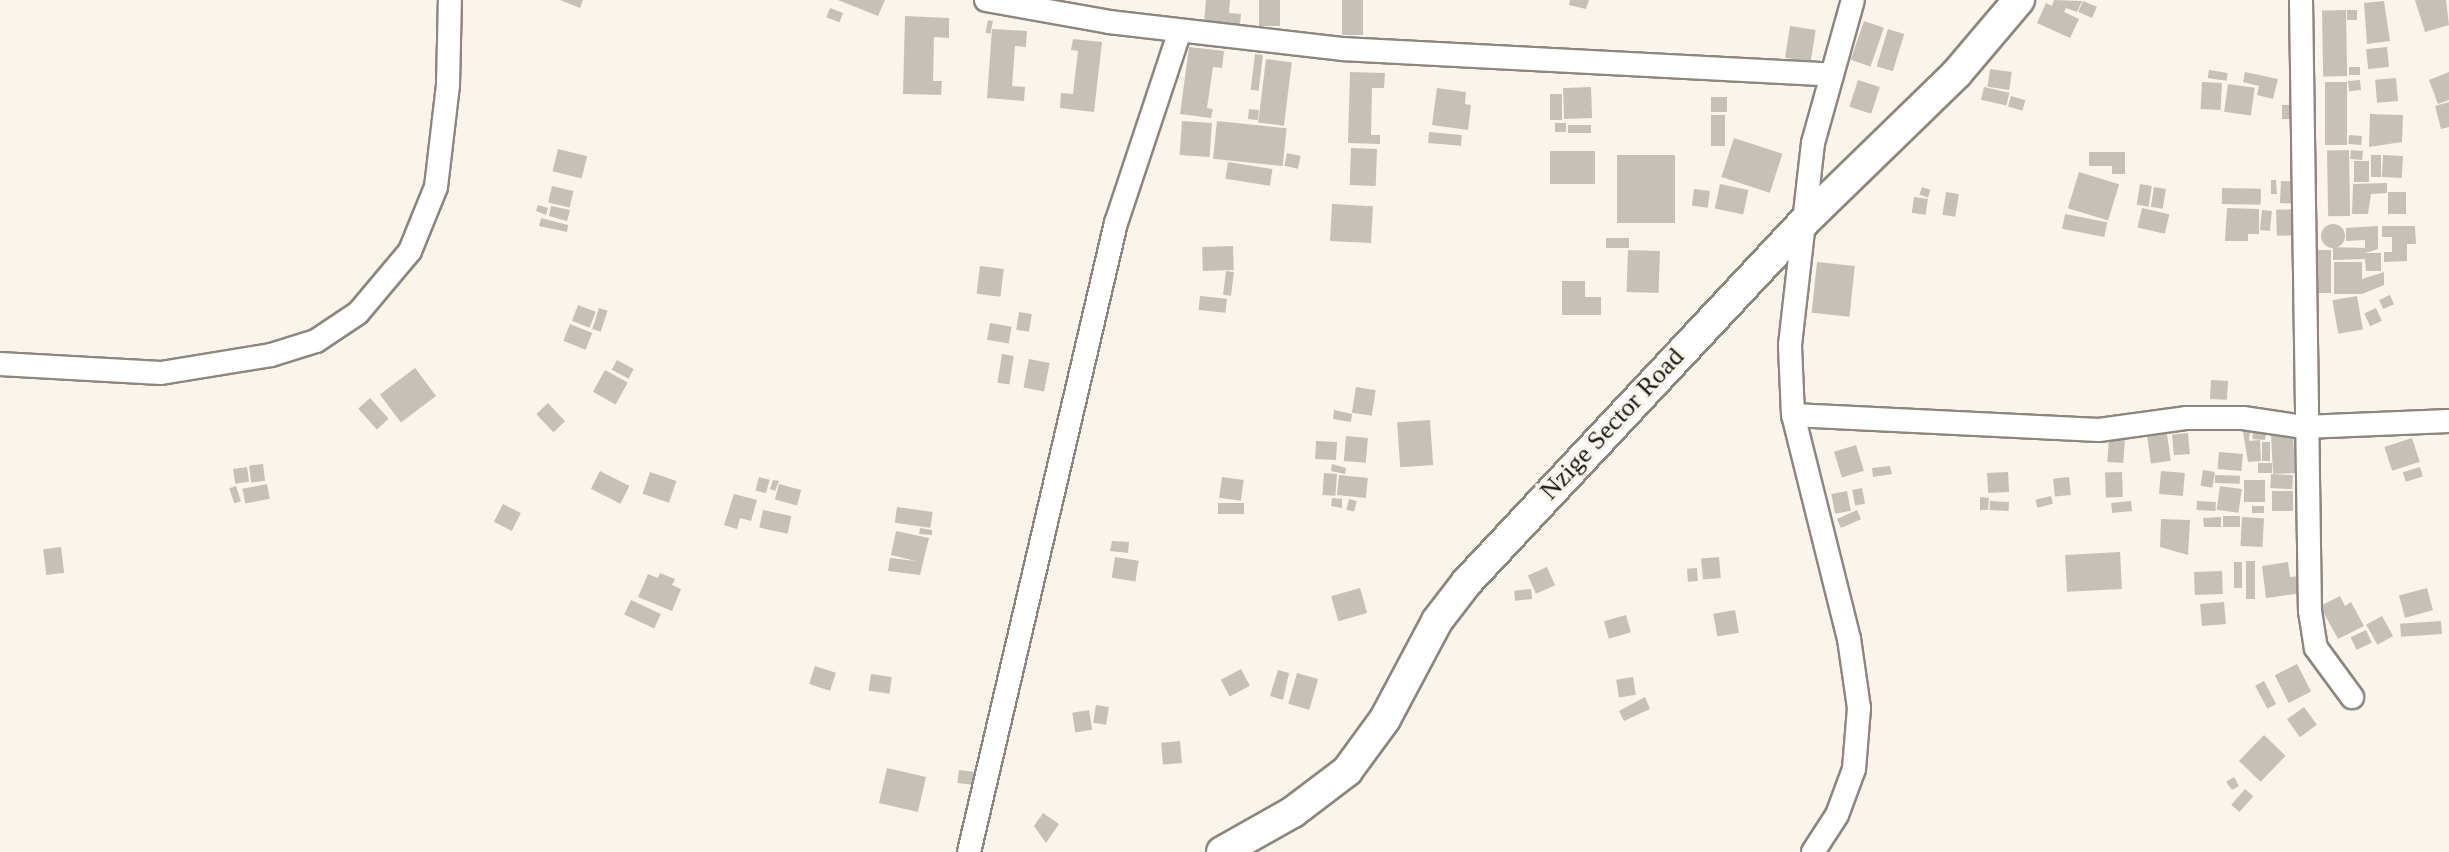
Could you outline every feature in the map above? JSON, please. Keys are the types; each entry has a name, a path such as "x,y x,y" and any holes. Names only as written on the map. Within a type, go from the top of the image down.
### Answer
{"main road":[{"name":"Nzige Sector Road","path":"1222,852 1293,812 1347,771 1385,719 1437,621 1467,582 1806,220 1947,83 2019,0"}],"street":[{"path":"0,364 161,373 271,355 316,341 358,313 410,251 436,187 446,109 450,0"},
{"path":"986,0 1180,31 1407,54 1828,74"},
{"path":"1813,852 1837,815 1854,769 1858,690 1793,415 1790,345 1806,220 1806,182 1828,74 1853,0"},
{"path":"2301,0 2304,427 2311,468 2312,635 2352,697"},
{"path":"969,852 1116,223 1180,31"},
{"path":"1793,415 2099,430 2187,418 2243,418 2304,427 2449,421"}],"building":[{"path":"560,0 583,0 580,8"},
{"path":"838,0 885,0 878,16"},
{"path":"1206,0 1230,0 1229,13 1241,14 1240,24 1204,22"},
{"path":"1259,0 1280,0 1280,26 1259,26"},
{"path":"1342,0 1363,0 1363,35 1342,35"},
{"path":"1570,0 1589,0 1586,9 1569,5"},
{"path":"2054,0 2082,1 2077,12 2066,8 2064,12 2079,19 2070,38 2037,23 2046,3 2052,6"},
{"path":"2415,0 2446,0 2449,25 2425,32"},
{"path":"2083,1 2097,7 2092,18 2078,12"},
{"path":"2384,1 2390,41 2367,44 2364,3"},
{"path":"830,8 843,13 839,22 826,17"},
{"path":"2322,10 2346,10 2347,76 2323,76"},
{"path":"2347,10 2357,10 2357,20 2347,20"},
{"path":"905,16 949,18 949,38 934,37 933,81 942,81 941,95 903,94"},
{"path":"988,20 993,21 990,34 986,33"},
{"path":"1864,21 1884,28 1871,67 1851,60"},
{"path":"1790,26 1816,30 1811,62 1785,58"},
{"path":"992,29 1027,31 1026,47 1015,46 1012,86 1025,87 1024,101 987,98"},
{"path":"1888,29 1904,34 1893,71 1877,66"},
{"path":"1073,39 1102,42 1094,112 1060,108 1061,93 1073,94 1078,51 1071,50"},
{"path":"1189,47 1224,51 1222,68 1213,67 1207,108 1213,109 1211,118 1180,114"},
{"path":"2387,47 2389,67 2368,69 2366,49"},
{"path":"1255,54 1263,55 1259,91 1251,90"},
{"path":"1266,59 1292,62 1284,126 1258,123"},
{"path":"2349,67 2360,67 2360,75 2349,75"},
{"path":"1990,69 2012,72 2009,90 1987,87"},
{"path":"2209,70 2228,73 2227,81 2208,78"},
{"path":"1350,72 1385,73 1384,88 1372,88 1371,135 1380,135 1380,144 1348,143"},
{"path":"2245,72 2278,79 2273,99 2257,95 2259,86 2243,82"},
{"path":"2449,72 2449,100 2438,104 2429,80"},
{"path":"2396,78 2398,101 2377,103 2375,80"},
{"path":"1858,80 1880,87 1871,114 1849,107"},
{"path":"2360,80 2361,90 2349,91 2348,81"},
{"path":"2202,82 2222,83 2221,110 2201,109"},
{"path":"2325,82 2347,82 2347,145 2325,145"},
{"path":"2228,84 2255,88 2251,115 2224,112"},
{"path":"1591,87 1592,118 1564,119 1563,88"},
{"path":"1984,87 2009,93 2006,106 1981,100"},
{"path":"1437,88 1466,92 1465,104 1471,105 1468,130 1432,125"},
{"path":"1550,94 1562,94 1562,120 1550,120"},
{"path":"2011,96 2025,100 2022,111 2008,107"},
{"path":"1711,97 1727,97 1727,112 1711,112"},
{"path":"2449,102 2449,127 2441,129 2435,106"},
{"path":"2282,105 2296,105 2296,119 2282,119"},
{"path":"1249,109 1259,110 1258,120 1248,119"},
{"path":"2370,114 2403,115 2402,142 2369,147"},
{"path":"1711,115 1725,115 1725,146 1711,146"},
{"path":"1182,121 1212,123 1210,157 1180,155"},
{"path":"1217,121 1287,128 1283,166 1213,159"},
{"path":"1555,123 1566,123 1566,132 1555,132"},
{"path":"1568,125 1591,125 1591,133 1568,133"},
{"path":"1429,132 1462,135 1461,146 1428,143"},
{"path":"2349,135 2362,136 2361,145 2348,144"},
{"path":"1734,138 1783,154 1770,193 1721,177"},
{"path":"1351,148 1377,149 1376,186 1350,185"},
{"path":"558,149 587,156 582,179 552,171"},
{"path":"2327,150 2349,150 2350,216 2328,216"},
{"path":"2351,150 2363,151 2362,160 2350,159"},
{"path":"1550,151 1595,151 1595,184 1550,184"},
{"path":"2089,152 2125,152 2125,174 2112,174 2112,166 2089,166"},
{"path":"1287,153 1301,156 1298,169 1284,166"},
{"path":"1617,155 1675,155 1675,223 1617,223"},
{"path":"2371,155 2381,155 2381,177 2371,177"},
{"path":"2383,155 2403,156 2402,178 2382,177"},
{"path":"2354,161 2369,161 2369,182 2354,182"},
{"path":"1228,162 1272,169 1270,186 1225,179"},
{"path":"2079,172 2119,184 2108,221 2068,208"},
{"path":"2271,180 2276,180 2277,194 2271,194"},
{"path":"2281,181 2298,182 2297,204 2280,203"},
{"path":"2387,183 2387,193 2371,194 2368,214 2352,214 2353,184"},
{"path":"1720,184 1748,190 1743,214 1715,208"},
{"path":"2140,184 2152,186 2149,207 2137,205"},
{"path":"552,186 573,191 570,208 548,203"},
{"path":"1922,187 1931,190 1928,197 1920,195"},
{"path":"2154,187 2166,189 2163,209 2151,207"},
{"path":"2222,188 2261,189 2261,205 2222,204"},
{"path":"1694,189 1710,191 1708,208 1692,206"},
{"path":"1946,192 1959,194 1955,217 1942,215"},
{"path":"2388,192 2406,192 2406,214 2388,214"},
{"path":"1914,197 1928,199 1926,215 1912,213"},
{"path":"1332,204 1373,206 1371,243 1330,241"},
{"path":"538,205 548,208 546,215 536,211"},
{"path":"551,206 570,210 567,221 549,216"},
{"path":"2142,208 2169,214 2165,234 2138,227"},
{"path":"2227,208 2259,209 2259,234 2248,234 2248,241 2225,241"},
{"path":"2301,209 2302,235 2277,236 2276,210"},
{"path":"2262,210 2272,211 2270,231 2260,230"},
{"path":"2065,214 2107,222 2104,237 2062,229"},
{"path":"541,218 568,225 567,232 539,226"},
{"path":"2333,224 2342,227 2345,236 2342,245 2333,248 2324,245 2321,236 2324,227"},
{"path":"2378,226 2378,249 2365,253 2381,253 2381,271 2366,271 2365,259 2333,260 2333,247 2365,248 2365,240 2346,241 2346,228"},
{"path":"2382,226 2415,226 2416,244 2407,244 2407,261 2384,262 2384,252 2392,252 2392,237 2382,237"},
{"path":"1606,238 1629,238 1629,248 1606,248"},
{"path":"1233,246 1234,270 1203,271 1202,247"},
{"path":"1628,250 1660,251 1659,293 1627,292"},
{"path":"2316,250 2331,250 2331,293 2316,293"},
{"path":"1817,262 1855,266 1849,317 1812,313"},
{"path":"2334,262 2362,262 2362,279 2384,272 2384,285 2362,294 2334,294"},
{"path":"980,266 1004,269 1000,297 977,294"},
{"path":"1226,271 1234,272 1231,296 1223,295"},
{"path":"1562,281 1585,281 1585,297 1601,297 1601,315 1562,315"},
{"path":"2390,295 2394,304 2383,309 2379,300"},
{"path":"1200,296 1227,299 1225,313 1199,310"},
{"path":"2357,296 2363,329 2338,334 2332,300"},
{"path":"578,305 596,312 590,328 572,321"},
{"path":"599,308 608,311 601,332 592,329"},
{"path":"2376,308 2382,321 2370,326 2364,313"},
{"path":"1019,312 1032,314 1029,332 1016,330"},
{"path":"990,323 1012,327 1009,344 987,340"},
{"path":"570,324 592,333 586,350 563,341"},
{"path":"1002,354 1014,356 1009,385 997,383"},
{"path":"1029,359 1050,363 1044,391 1023,387"},
{"path":"617,360 634,369 629,379 612,370"},
{"path":"415,368 436,396 401,422 380,394"},
{"path":"605,370 628,383 616,404 593,392"},
{"path":"2211,380 2228,381 2227,400 2210,399"},
{"path":"1356,387 1376,390 1372,416 1352,413"},
{"path":"370,398 389,419 377,430 358,409"},
{"path":"548,403 565,421 553,432 536,414"},
{"path":"1334,410 1352,414 1351,422 1333,419"},
{"path":"1430,420 1433,465 1400,467 1397,422"},
{"path":"2253,428 2266,429 2265,440 2252,439"},
{"path":"2243,432 2250,432 2249,441 2260,440 2261,461 2248,462"},
{"path":"2188,433 2190,454 2174,455 2172,434"},
{"path":"2167,434 2171,461 2151,464 2147,437"},
{"path":"2293,434 2295,473 2273,474 2271,435"},
{"path":"1346,436 1368,438 1366,463 1344,461"},
{"path":"2109,438 2125,439 2123,463 2107,462"},
{"path":"2412,438 2420,462 2392,471 2384,447"},
{"path":"1316,441 1337,442 1336,460 1315,459"},
{"path":"2262,442 2270,442 2270,461 2262,461"},
{"path":"1856,445 1864,471 1842,478 1834,452"},
{"path":"2219,452 2243,454 2241,471 2218,469"},
{"path":"2258,463 2272,463 2272,473 2258,473"},
{"path":"263,464 265,481 251,483 249,466"},
{"path":"1332,464 1346,468 1345,474 1331,471"},
{"path":"1890,466 1892,474 1873,477 1872,468"},
{"path":"247,467 249,482 235,484 233,469"},
{"path":"2420,467 2423,477 2406,482 2403,472"},
{"path":"2203,470 2215,472 2212,488 2200,486"},
{"path":"600,471 629,486 620,504 591,489"},
{"path":"2161,471 2185,473 2183,496 2159,494"},
{"path":"650,472 676,481 669,503 643,494"},
{"path":"2008,472 2009,492 1988,493 1987,473"},
{"path":"2122,472 2123,497 2106,498 2105,473"},
{"path":"1324,473 1337,474 1335,496 1322,495"},
{"path":"2271,474 2293,475 2292,489 2270,488"},
{"path":"1339,475 1368,478 1366,498 1337,495"},
{"path":"2215,475 2240,476 2240,484 2215,483"},
{"path":"759,477 770,480 766,493 755,491"},
{"path":"1222,477 1244,480 1241,501 1219,498"},
{"path":"2069,477 2071,495 2055,497 2053,479"},
{"path":"773,480 779,481 775,491 770,489"},
{"path":"2244,480 2265,480 2265,502 2244,502"},
{"path":"267,484 270,499 245,503 242,489"},
{"path":"779,484 801,490 797,505 775,499"},
{"path":"236,486 241,501 234,503 229,488"},
{"path":"2220,486 2242,489 2238,513 2217,510"},
{"path":"1862,488 1865,504 1855,506 1852,490"},
{"path":"1847,491 1851,511 1835,514 1831,494"},
{"path":"2272,491 2293,491 2293,511 2272,511"},
{"path":"734,494 757,500 751,521 740,518 737,529 724,525"},
{"path":"2051,496 2053,504 2037,508 2035,500"},
{"path":"1980,497 1989,498 1988,510 1980,510"},
{"path":"1332,498 1342,499 1342,508 1331,506"},
{"path":"1349,499 1357,501 1354,512 1346,510"},
{"path":"1990,501 2009,502 2009,511 1990,510"},
{"path":"2131,501 2132,511 2112,513 2111,503"},
{"path":"2197,501 2216,502 2216,511 2197,510"},
{"path":"1218,503 1244,503 1244,514 1218,514"},
{"path":"503,504 521,513 512,531 494,522"},
{"path":"2252,506 2264,506 2264,513 2252,513"},
{"path":"897,507 933,512 930,528 895,523"},
{"path":"763,510 791,516 788,534 759,528"},
{"path":"1857,510 1861,519 1841,528 1837,519"},
{"path":"2223,516 2240,516 2240,527 2223,527"},
{"path":"2221,517 2221,527 2204,527 2203,518"},
{"path":"2242,517 2264,518 2262,547 2240,546"},
{"path":"2161,519 2190,520 2188,555 2160,547"},
{"path":"920,528 932,530 932,535 919,534"},
{"path":"896,531 929,538 920,575 888,571 890,558 916,561 891,555"},
{"path":"1112,541 1129,542 1128,553 1110,551"},
{"path":"61,547 64,573 46,575 43,549"},
{"path":"2120,552 2122,589 2067,592 2065,555"},
{"path":"1115,557 1139,561 1135,581 1112,578"},
{"path":"1719,557 1721,578 1703,579 1701,559"},
{"path":"2246,561 2255,561 2255,599 2246,599"},
{"path":"2234,562 2242,562 2242,588 2234,588"},
{"path":"2288,562 2290,577 2300,576 2303,593 2266,598 2262,566"},
{"path":"1547,567 1555,585 1536,594 1528,576"},
{"path":"1697,568 1698,581 1688,582 1687,569"},
{"path":"2222,571 2223,594 2195,595 2194,572"},
{"path":"660,573 675,579 672,585 681,589 672,611 638,597 648,574 658,578"},
{"path":"1360,588 1367,613 1338,621 1331,596"},
{"path":"2427,588 2433,610 2405,618 2399,596"},
{"path":"1531,589 1532,599 1515,601 1514,591"},
{"path":"2340,596 2345,606 2351,602 2364,626 2338,639 2320,606"},
{"path":"631,600 661,614 654,628 624,615"},
{"path":"2224,602 2226,624 2202,626 2200,604"},
{"path":"1735,610 1739,633 1717,636 1713,614"},
{"path":"1626,615 1631,632 1609,639 1604,621"},
{"path":"2382,616 2393,636 2377,645 2366,625"},
{"path":"2441,621 2442,634 2401,637 2400,624"},
{"path":"2366,630 2372,643 2357,650 2351,637"},
{"path":"2297,664 2311,692 2289,703 2275,675"},
{"path":"815,666 836,673 830,691 809,684"},
{"path":"1241,669 1250,686 1230,697 1221,680"},
{"path":"1278,670 1289,673 1283,700 1270,696"},
{"path":"1297,673 1318,679 1309,710 1288,704"},
{"path":"871,674 892,677 889,694 869,691"},
{"path":"1633,677 1636,695 1619,697 1616,680"},
{"path":"2264,681 2276,704 2267,709 2255,686"},
{"path":"1645,697 1650,709 1624,721 1619,711"},
{"path":"1096,705 1109,707 1106,725 1093,723"},
{"path":"2304,707 2317,725 2300,737 2287,719"},
{"path":"1089,710 1092,730 1075,732 1072,713"},
{"path":"2264,735 2286,756 2261,782 2239,761"},
{"path":"1180,741 1182,763 1163,765 1161,743"},
{"path":"887,768 926,777 918,812 879,803"},
{"path":"959,770 976,772 974,785 957,783"},
{"path":"2234,777 2239,786 2232,790 2226,782"},
{"path":"2245,789 2253,796 2240,812 2231,805"},
{"path":"1043,813 1059,824 1046,843 1034,826"}]}
